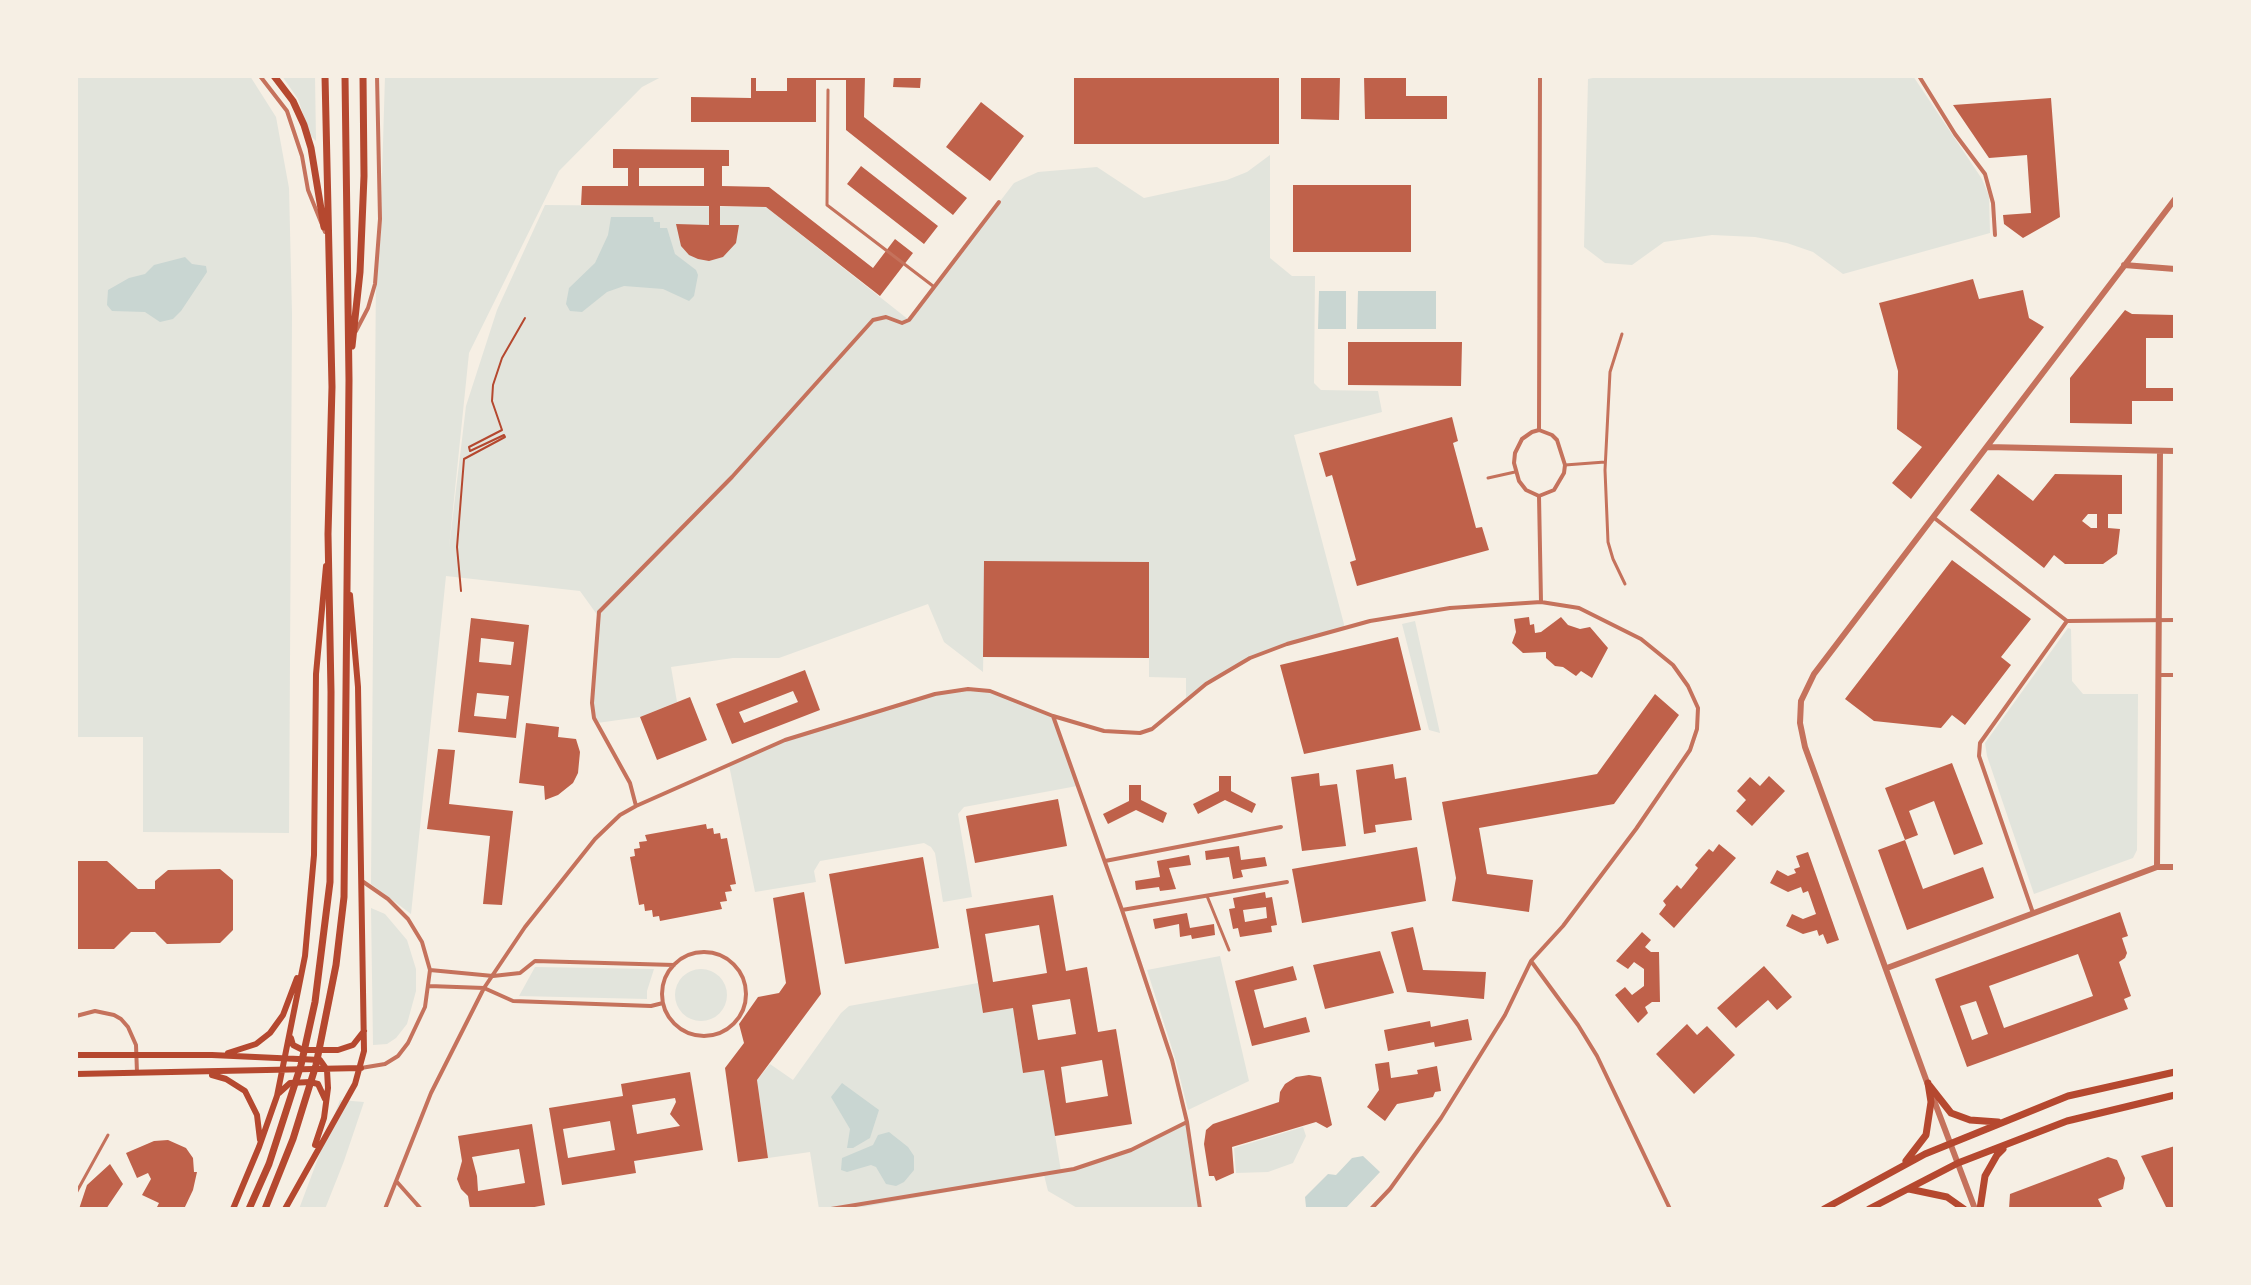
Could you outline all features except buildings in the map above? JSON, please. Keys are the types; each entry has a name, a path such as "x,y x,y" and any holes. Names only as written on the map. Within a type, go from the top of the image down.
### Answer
{"main road":[{"path":"274,76 293,101 311,148 329,263"},
{"path":"249,1209 269,1164 301,1065 315,1002 326,923 332,845 328,534 332,387 325,76"},
{"path":"265,1209 293,1139 316,1065 341,927 346,857 349,380 345,76"},
{"path":"349,380 360,272 364,176 363,76"},
{"path":"233,1209 259,1147 290,1057 290,1037 305,956 314,855 316,674 328,534"},
{"path":"285,1209 361,1068 364,1027 358,687 347,563"},
{"path":"212,1055 248,1048 270,1033 287,1007 305,956"},
{"path":"290,1037 296,1047 303,1050 327,1051 349,1048 361,1037 364,1027"},
{"path":"76,1055 316,1058 324,1067 326,1107 307,1167"},
{"path":"76,1074 361,1068"},
{"path":"1824,1209 1951,1142 2068,1096 2175,1072"},
{"path":"201,1073 226,1079 245,1091 257,1115 259,1147"},
{"path":"277,1096 286,1084 310,1082 318,1084 326,1107"},
{"path":"1928,1083 1951,1113 1970,1120 2003,1122"},
{"path":"1899,1167 1915,1152 1926,1135 1931,1102 1928,1083"},
{"path":"1869,1209 1958,1163 2077,1118 2175,1095"},
{"path":"1977,1209 1985,1176 1997,1155 2008,1144"},
{"path":"1907,1189 1947,1197 1964,1209"}],"street":[{"path":"260,76 287,111 302,156 308,190 325,232"},
{"path":"353,336 368,308 375,284 380,219 377,76"},
{"path":"1539,430 1540,76"},
{"path":"1919,76 1985,174 1993,203 1995,235"},
{"path":"828,90 827,205 935,287"},
{"path":"1977,1209 1805,747 1800,711 1804,692 1814,674 2175,199"},
{"path":"636,806 630,783 594,718 592,703 599,612 732,477 865,327 880,317 902,323 909,320 999,202"},
{"path":"2124,265 2175,269"},
{"path":"1622,334 1610,372 1605,462 1608,542 1625,584"},
{"path":"1539,430 1557,440 1565,465 1559,483 1546,495 1539,496 1526,490 1515,472 1514,463 1518,446 1526,435 1539,430"},
{"path":"1986,447 2175,451"},
{"path":"2157,867 2160,451"},
{"path":"1565,465 1605,462"},
{"path":"1488,478 1515,472"},
{"path":"1539,496 1541,602"},
{"path":"1933,517 2067,621 2175,620"},
{"path":"385,1209 431,1093 484,988 525,927 595,839 620,815 636,806 785,740 935,694 968,689 990,691 1053,716 1104,731 1140,733 1152,729 1206,684 1250,658 1287,644 1384,619 1464,607 1541,602 1579,608 1641,639 1673,665 1688,686 1698,708 1697,729 1690,750 1636,829 1563,926 1531,961 1505,1015 1441,1118 1390,1189 1371,1209"},
{"path":"2033,913 1979,756 1979,747 2067,621"},
{"path":"2158,675 2175,675"},
{"path":"1053,716 1172,1060 1187,1122 1200,1209"},
{"path":"1105,861 1281,827"},
{"path":"1887,968 2157,867 2175,867"},
{"path":"361,1068 385,1064 403,1051 421,1018 430,970 422,942 408,919 388,899 362,881"},
{"path":"1122,910 1287,882"},
{"path":"1207,896 1229,950"},
{"path":"708,952 726,959 742,977 744,1003 741,1012 729,1027 711,1035 685,1031 677,1026 663,1003 663,984 674,965 689,955 708,952"},
{"path":"430,970 493,976 520,973 535,961 674,965"},
{"path":"1531,961 1597,1056 1670,1209"},
{"path":"429,986 484,988 513,1001 651,1006 663,1003"},
{"path":"76,1016 95,1011 121,1019 133,1035 137,1073"},
{"path":"831,1209 852,1208 1074,1169 1131,1150 1187,1122"},
{"path":"76,1193 108,1135"},
{"path":"397,1182 421,1209"}],"path":[{"path":"461,591 457,547 464,459 505,437 470,451 469,447 502,430 492,401 493,385 502,358 525,318"}],"shaded area":[{"path":"76,76 250,76 276,117 289,188 292,314 289,833 143,832 143,737 76,737"},
{"path":"282,76 315,76 316,141 310,135 298,99"},
{"path":"385,76 663,76 642,87 559,171 469,353 449,548 466,406 497,310 545,205 766,207 909,320 1014,183 1038,172 1097,167 1144,198 1227,180 1247,172 1270,155 1270,258 1292,276 1315,276 1314,383 1321,390 1378,391 1382,412 1294,435 1345,628 1250,658 1207,683 1186,700 1186,678 1149,677 1149,562 985,561 983,672 944,642 928,604 779,658 733,658 671,667 677,702 640,717 597,723 592,703 598,616 580,591 446,576 411,914 371,884 376,273 380,244"},
{"path":"1602,76 1913,76 1982,179 1989,196 1990,233 1843,274 1813,252 1787,243 1755,237 1712,235 1664,242 1632,265 1605,263 1584,247 1588,79"},
{"path":"611,217 653,217 654,222 660,222 660,228 667,228 675,254 698,275 694,296 689,301 663,289 624,286 607,292 582,312 570,311 566,304 569,288 595,263 608,235"},
{"path":"185,257 192,264 206,266 207,272 173,319 160,322 145,312 112,311 107,305 108,290 129,278 145,274 154,265"},
{"path":"1319,291 1346,291 1346,329 1318,329"},
{"path":"1358,291 1436,291 1436,329 1357,329"},
{"path":"1415,621 1440,733 1429,730 1402,624"},
{"path":"2068,628 2071,629 2072,681 2083,694 2138,694 2137,850 2133,858 2034,894 1985,743"},
{"path":"950,691 990,691 1053,716 1077,786 964,807 958,814 972,897 943,902 935,853 924,843 820,861 814,871 816,882 755,892 729,765 785,740"},
{"path":"371,908 385,914 407,940 416,969 416,991 407,1024 387,1044 373,1045"},
{"path":"1220,956 1249,1081 1188,1110 1147,970"},
{"path":"535,967 654,969 647,999 519,996"},
{"path":"701,969 719,977 727,995 719,1013 701,1021 683,1013 675,995 683,977"},
{"path":"978,983 983,1013 1013,1008 1023,1073 1044,1070 1061,1171 1110,1159 1187,1122 1200,1209 1079,1209 1048,1191 1044,1175 852,1209 819,1209 810,1152 768,1158 757,1080 770,1064 793,1080 849,1006"},
{"path":"842,1083 879,1110 870,1138 853,1148 847,1148 850,1129 831,1097"},
{"path":"340,1100 364,1102 344,1161 325,1209 299,1209"},
{"path":"1303,1127 1306,1136 1293,1163 1268,1172 1236,1173 1234,1148"},
{"path":"889,1132 914,1156 914,1170 904,1182 896,1186 886,1184 876,1167 871,1165 847,1172 841,1170 842,1158 873,1145 878,1135"},
{"path":"1363,1156 1380,1172 1345,1209 1306,1207 1305,1197 1328,1174 1336,1175 1352,1158"}]}
